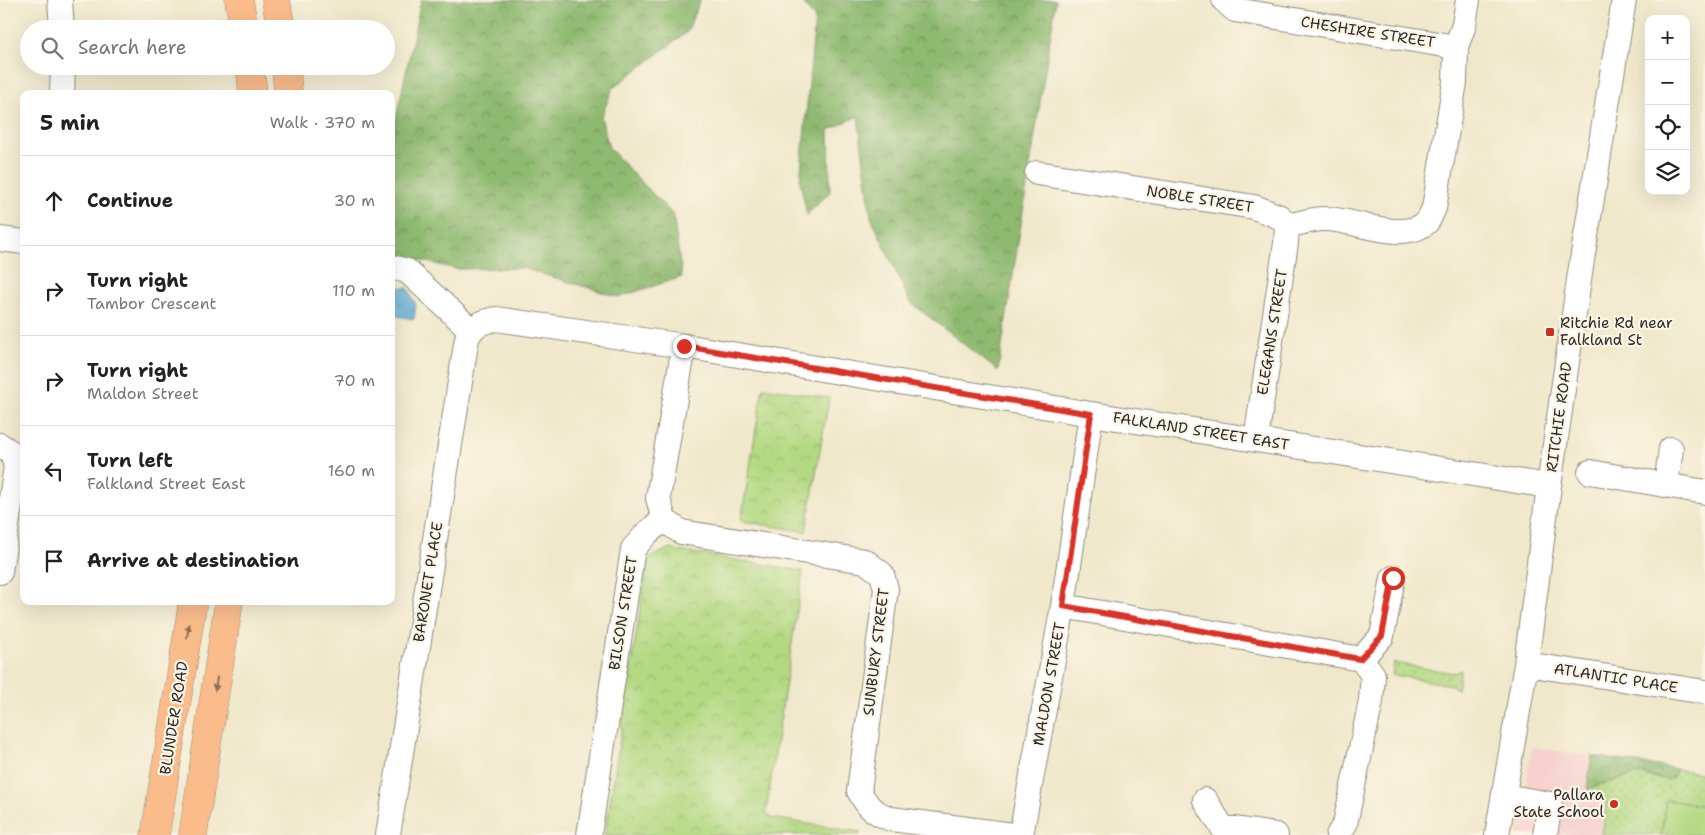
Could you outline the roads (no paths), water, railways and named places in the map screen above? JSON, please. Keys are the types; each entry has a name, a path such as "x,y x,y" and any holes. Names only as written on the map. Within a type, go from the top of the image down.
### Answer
{"main road":[{"path":"240,0 243,20"},
{"path":"276,0 279,20"},
{"path":"251,75 253,90"},
{"path":"287,75 288,90"},
{"name":"BLUNDER ROAD","path":"155,835 192,605"},
{"path":"193,835 228,605"}],"street":[{"path":"60,0 61,20"},
{"name":"CHESHIRE STREET","path":"1224,0 1235,10 1456,47"},
{"path":"1287,225 1324,218 1394,231 1408,231 1428,221 1434,208 1454,92 1456,47 1464,24 1468,0"},
{"name":"RITCHIE ROAD","path":"1497,835 1526,664 1548,486 1624,0"},
{"path":"62,90 63,75"},
{"name":"NOBLE STREET","path":"1037,173 1254,207 1280,217 1287,225"},
{"name":"ELEGANS STREET","path":"1256,439 1286,243 1287,225"},
{"path":"0,238 20,241"},
{"path":"395,268 408,271 471,330"},
{"name":"FALKLAND STREET EAST","path":"471,330 482,322 496,319 684,346 1091,414 1548,486"},
{"name":"BARONET PLACE","path":"388,835 466,338 471,330"},
{"path":"664,520 658,498 684,346"},
{"name":"MALDON STREET","path":"1021,835 1063,606 1091,414"},
{"path":"0,445 12,453 16,466 0,572"},
{"path":"1666,484 1670,449"},
{"path":"1590,472 1705,492"},
{"name":"BILSON STREET","path":"589,835 633,549 648,532 664,520"},
{"name":"SUNBURY STREET","path":"664,520 681,532 864,561 882,574 886,589 859,791 866,804 876,813 891,819 1013,835"},
{"path":"1360,659 1382,636 1393,578"},
{"path":"1063,606 1360,659 1372,675 1371,701 1345,824 1338,835"},
{"name":"ATLANTIC PLACE","path":"1526,664 1705,692"},
{"path":"1504,796 1550,804 1546,835"},
{"path":"1205,800 1216,831 1276,835"}],"water":[{"path":"395,286 408,288 416,305 414,319 395,316"}],"place":[{"name":"Ritchie Rd near Falkland St","path":"1550,332"},
{"name":"Pallara State School","path":"1614,804"}]}
